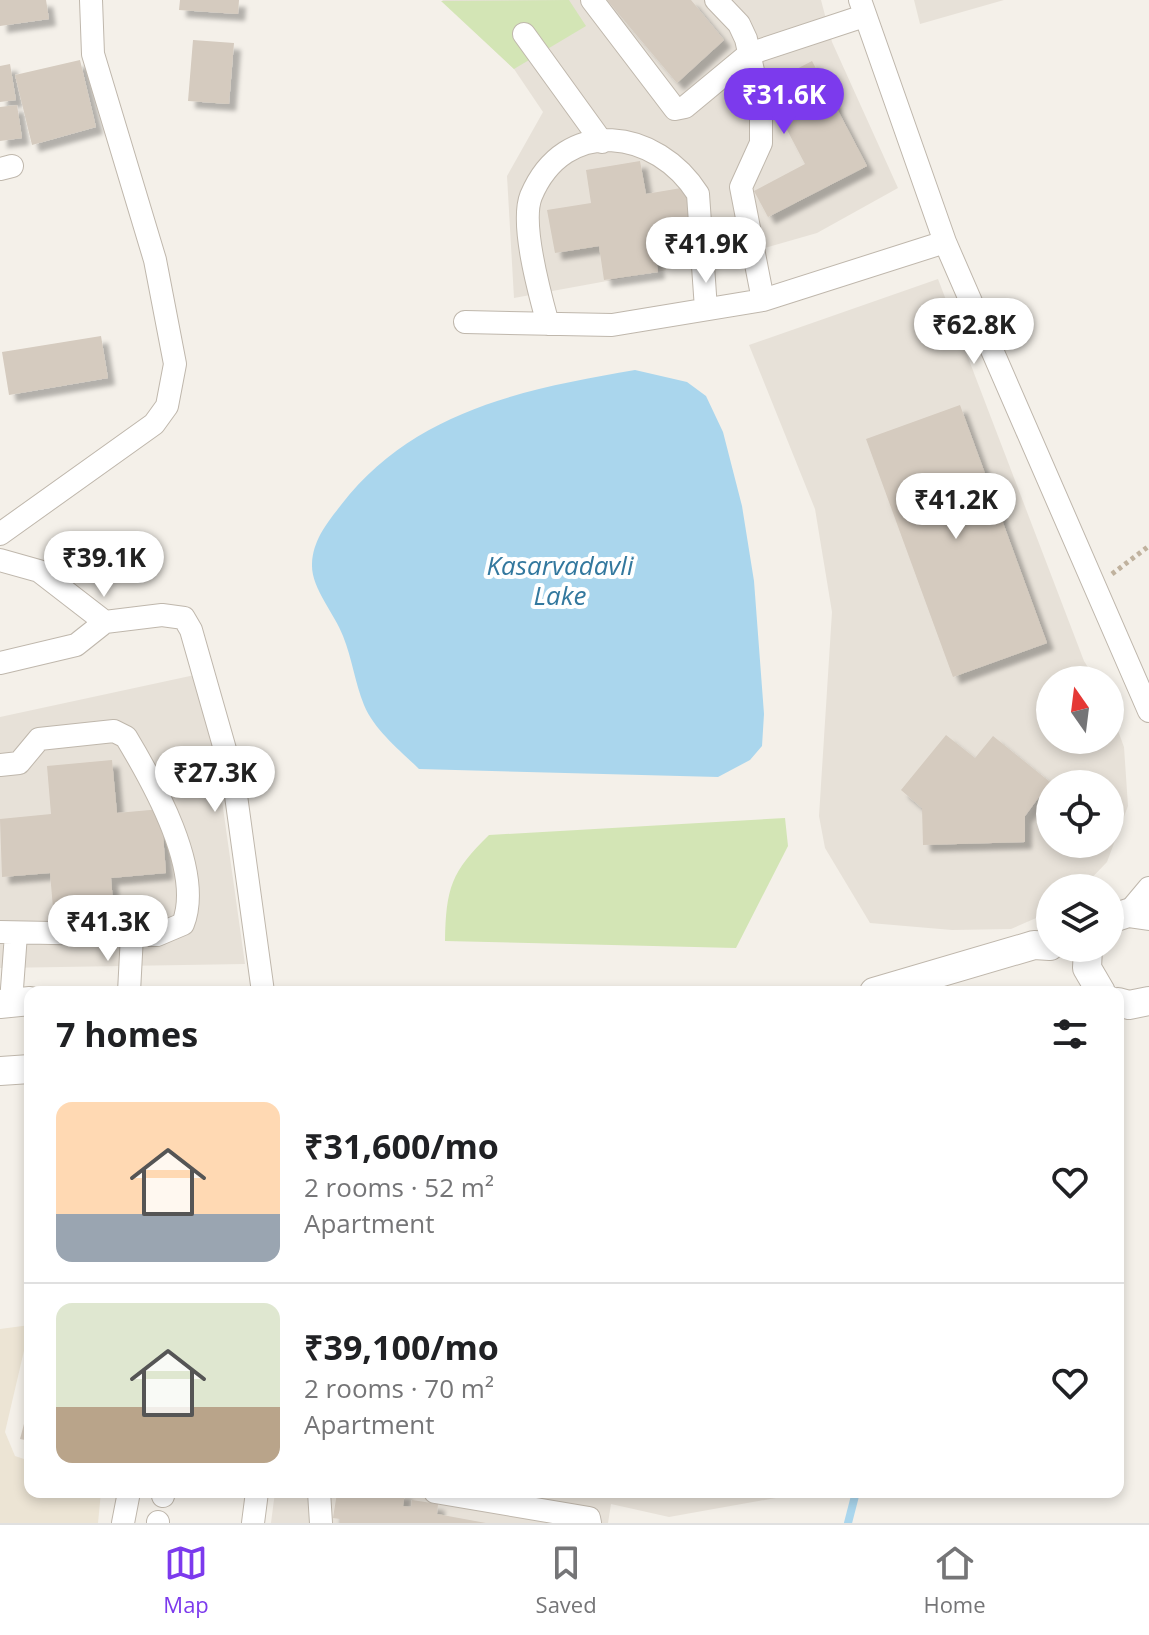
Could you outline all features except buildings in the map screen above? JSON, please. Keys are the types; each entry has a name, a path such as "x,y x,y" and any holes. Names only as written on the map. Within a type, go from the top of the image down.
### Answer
{"street":[{"path":"0,534 154,424 167,406 175,364 155,260 93,54 91,0"},
{"path":"592,0 675,109 685,107 749,54 862,8 945,242 1149,711"},
{"path":"716,0 739,24 761,107 761,143 741,187 763,300"},
{"path":"524,34 602,142"},
{"path":"548,324 532,269 530,198 562,155 575,145 621,139 647,146 690,180 698,194 706,309"},
{"path":"465,322 612,325 763,300 945,242"},
{"path":"0,560 39,571 105,622"},
{"path":"0,663 76,645 105,622 162,615 184,618 191,630 234,781 262,986"},
{"path":"0,765 19,763 39,739 114,731 126,737 169,813 183,859 188,911 183,924 172,931 132,935 8,933 14,1002"},
{"path":"1129,916 1149,888"},
{"path":"129,986 132,935"},
{"path":"894,986 1036,945"},
{"path":"1087,962 1087,968 1098,986"},
{"path":"0,1071 24,1069"},
{"path":"123,1523 128,1498"},
{"path":"253,1523 256,1498"},
{"path":"319,1498 321,1523"},
{"path":"471,1498 589,1518 590,1523"}],"path":[{"path":"1095,586 1149,546"}],"shaded area":[{"path":"442,0 821,0 832,42 898,188 817,233 722,260 514,298 507,176 543,112 514,69"},
{"path":"914,0 1004,0 920,24"},
{"path":"938,279 1087,666 1036,666 1036,754 1124,754 1124,747 1128,806 1124,817 1124,770 1036,770 1036,858 1108,858 1095,874 1036,874 1036,918 1011,929 952,930 870,923 825,848 819,816 832,612 815,509 749,345"},
{"path":"204,673 245,964 0,968 0,717"},
{"path":"24,1326 24,1351 5,1432 15,1456 24,1459 24,1498 100,1498 98,1523 0,1523 0,1329"},
{"path":"274,1498 775,1498 669,1517 611,1504 608,1523 271,1523"}],"green space":[{"path":"569,0 586,26 514,69 441,1"},
{"path":"785,818 788,846 736,948 445,941 447,907 453,882 466,860 489,835"}],"water":[{"name":"Kasarvadavli Lake","path":"635,370 687,382 706,396 723,432 742,506 754,581 764,714 762,746 750,760 718,777 419,769 381,732 364,705 343,636 315,582 313,555 322,532 370,473 402,447 436,426 512,396"}],"waterway":[{"path":"848,1523 854,1498"}]}
